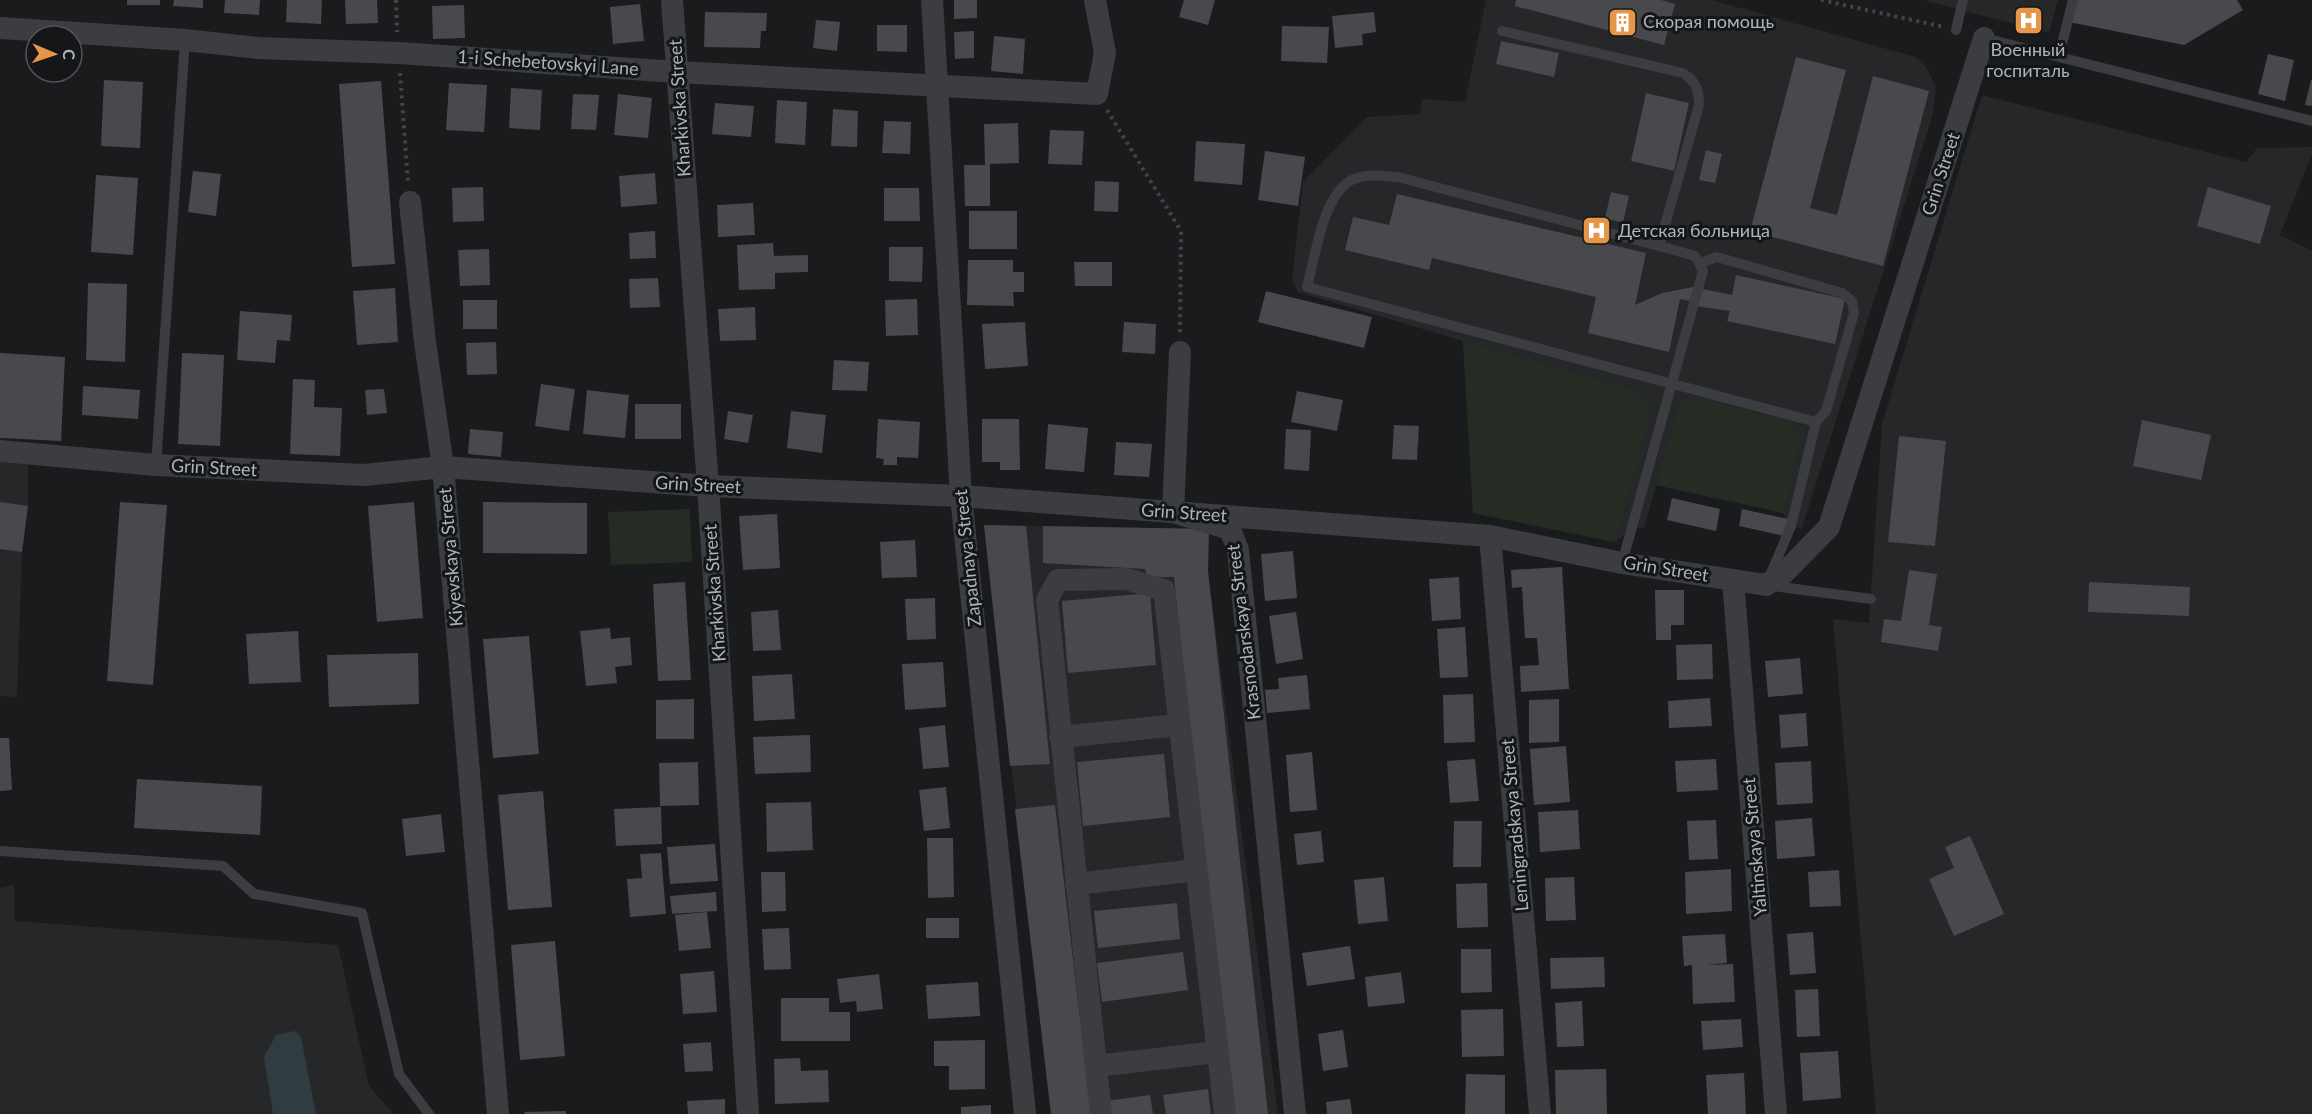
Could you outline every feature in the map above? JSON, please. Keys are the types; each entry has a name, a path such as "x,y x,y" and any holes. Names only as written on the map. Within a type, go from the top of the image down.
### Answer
{"street":[{"name":"Kharkivska Street","path":"672,0 708,486 748,1114"},
{"name":"Zapadnaya Street","path":"932,0 961,496 1025,1114"},
{"path":"1095,0 1105,53 1097,94"},
{"name":"1-i Schebetovskyi Lane","path":"0,28 185,40 258,48 399,53 677,72 1097,94"},
{"name":"Grin Street","path":"0,451 156,465 364,475 443,467 708,486 961,496 1490,536 1622,562 1766,585 1784,573 1829,527 1984,38"},
{"name":"Kiyevskaya Street","path":"410,202 425,342 443,467 498,1114"},
{"path":"1173,512 1180,352"},
{"name":"Krasnodarskaya Street","path":"1173,512 1230,529 1238,550 1295,1114"},
{"name":"Leningradskaya Street","path":"1490,536 1540,1114"},
{"path":"1101,1114 1047,600 1058,580 1126,579 1164,590 1225,1114"},
{"name":"Yaltinskaya Street","path":"1733,580 1776,1114"},
{"path":"1060,737 1179,725"},
{"path":"1076,884 1196,870"},
{"path":"1096,1066 1217,1052"}],"lane":[{"path":"1956,30 1963,0"},
{"path":"2059,56 2073,0"},
{"path":"1502,31 1683,73 1694,80 1699,92 1699,105 1659,246"},
{"path":"1984,38 2312,121"},
{"path":"156,465 185,40"},
{"path":"1622,562 1673,385 1703,271 1695,256 1398,177 1372,175 1348,182 1330,203 1307,287 1673,385 1816,422"},
{"path":"1700,263 1717,257 1842,293 1852,301 1854,313 1826,411 1816,422 1791,526 1766,585 1871,599"},
{"path":"0,851 223,866 254,894 362,913 399,1074 429,1114"}],"path":[{"path":"396,0 410,202"},
{"path":"1821,0 1956,30"},
{"path":"1097,94 1181,231 1180,352"}],"shaded area":[{"name":"Детская больница","path":"1486,0 1712,0 1916,57 1927,68 1936,88 1933,114 1802,528 1791,526 1783,513 1656,485 1644,528 1634,527 1615,542 1473,513 1463,341 1298,292 1292,280 1303,182 1367,117 1420,114 1422,99 1465,102"},
{"name":"Военный госпиталь","path":"1923,0 2058,0 2049,33"},
{"path":"1982,95 2246,162 2257,148 2312,147 2312,154 2280,235 2312,251 2312,1114 1876,1114 1833,619 1869,623 1882,424"},
{"path":"1463,341 1633,390 1645,399 1651,414 1615,542 1473,513"},
{"path":"1697,397 1790,422 1796,428 1800,439 1784,513 1656,485 1679,404"},
{"path":"0,461 28,465 28,506 22,552 17,697 0,696"},
{"path":"690,509 692,562 611,565 608,512"},
{"path":"984,525 1209,529 1208,571 1278,1114 1051,1114"},
{"path":"14,885 15,921 338,945 369,1086 394,1114 0,1114 0,888"},
{"path":"295,1031 301,1037 316,1114 273,1114 264,1057 276,1035"}],"building":[{"path":"127,0 160,0 160,5 127,5"},
{"path":"174,0 203,0 203,8 173,6"},
{"path":"225,0 260,0 259,15 224,13"},
{"path":"287,0 322,0 321,24 286,22"},
{"path":"345,0 377,0 378,23 346,24"},
{"path":"954,0 977,0 977,18 954,19"},
{"path":"1184,0 1215,0 1208,25 1179,17"},
{"name":"Скорая помощь","path":"1516,0 1661,0 1675,4 1664,45 1515,6"},
{"path":"2075,0 2237,0 2243,10 2184,45 2069,22"},
{"path":"640,4 644,41 613,44 610,7"},
{"path":"464,5 465,38 433,39 432,6"},
{"path":"705,12 767,13 766,31 761,31 760,48 704,47"},
{"path":"1374,12 1376,32 1362,34 1363,45 1335,48 1332,16"},
{"path":"816,20 840,22 837,51 813,48"},
{"path":"877,25 907,25 907,52 877,51"},
{"path":"1282,26 1329,27 1327,63 1281,61"},
{"path":"974,31 974,58 955,59 954,32"},
{"path":"994,36 1025,39 1023,74 991,71"},
{"path":"1501,41 1559,53 1554,77 1496,64"},
{"path":"2268,54 2294,60 2285,101 2258,94"},
{"path":"1796,57 1846,70 1810,208 1837,215 1873,76 1929,91 1883,266 1750,231"},
{"path":"104,80 143,82 140,148 101,146"},
{"path":"2312,80 2312,106 2305,105"},
{"path":"381,81 395,264 352,267 339,84"},
{"path":"449,83 487,85 484,132 446,130"},
{"path":"511,88 542,90 540,130 509,128"},
{"path":"1646,93 1689,103 1674,171 1631,161"},
{"path":"573,94 599,95 596,130 571,129"},
{"path":"618,94 652,98 648,138 614,135"},
{"path":"777,100 807,102 805,145 775,143"},
{"path":"715,103 754,106 751,137 712,134"},
{"path":"833,109 858,111 857,147 831,146"},
{"path":"884,121 911,122 910,154 882,153"},
{"path":"1018,123 1019,163 990,164 990,206 965,206 964,165 985,165 984,124"},
{"path":"1050,130 1084,131 1082,165 1048,164"},
{"path":"1196,141 1245,144 1242,185 1194,181"},
{"path":"1706,150 1722,154 1715,183 1699,180"},
{"path":"1265,151 1305,157 1298,206 1258,200"},
{"path":"193,171 221,174 216,216 188,212"},
{"path":"655,173 657,204 621,207 619,176"},
{"path":"96,175 138,178 133,255 91,252"},
{"path":"1095,181 1119,182 1118,212 1094,211"},
{"path":"483,187 484,221 453,222 452,188"},
{"path":"2208,187 2271,206 2260,244 2197,226"},
{"path":"884,188 919,188 920,221 884,221"},
{"path":"1611,192 1629,196 1623,223 1605,218"},
{"path":"1397,194 1646,253 1635,305 1662,293 1693,287 1732,295 1736,275 1845,299 1835,344 1727,321 1730,311 1689,305 1690,301 1680,299 1669,352 1588,333 1596,297 1432,258 1429,270 1345,250 1353,217 1389,225"},
{"path":"753,203 755,235 718,237 717,205"},
{"path":"969,211 1017,211 1017,249 969,249"},
{"path":"655,231 656,258 630,259 629,233"},
{"path":"773,243 774,256 808,255 808,272 775,273 775,289 739,290 737,245"},
{"path":"889,247 923,247 922,282 889,281"},
{"path":"489,249 490,285 460,286 458,250"},
{"path":"968,260 1013,260 1013,272 1024,272 1024,292 1013,292 1014,306 967,305"},
{"path":"1074,262 1112,262 1112,286 1075,286"},
{"path":"658,278 660,307 630,308 629,279"},
{"path":"88,283 127,284 125,362 86,360"},
{"path":"395,288 398,342 357,345 353,291"},
{"path":"1266,291 1372,317 1364,348 1258,322"},
{"path":"917,299 918,335 886,336 885,300"},
{"path":"463,300 497,300 497,329 463,329"},
{"path":"755,307 756,340 720,341 718,309"},
{"path":"240,311 292,315 290,341 277,340 275,363 237,360"},
{"path":"1025,322 1028,366 985,369 982,324"},
{"path":"1124,322 1156,324 1155,354 1122,352"},
{"path":"496,342 497,374 467,375 466,343"},
{"path":"0,353 65,357 61,441 0,438"},
{"path":"182,353 224,355 220,446 178,444"},
{"path":"834,360 869,362 867,391 832,390"},
{"path":"293,379 315,380 314,407 342,408 340,456 290,454"},
{"path":"541,384 575,389 569,431 535,426"},
{"path":"83,386 140,390 138,419 82,415"},
{"path":"384,389 387,413 367,415 365,390"},
{"path":"587,390 629,395 625,438 583,434"},
{"path":"1297,391 1343,400 1337,431 1291,422"},
{"path":"635,404 681,404 681,439 635,439"},
{"path":"728,411 753,415 748,443 724,439"},
{"path":"791,411 826,415 822,453 787,448"},
{"path":"878,419 920,422 918,458 897,457 897,465 883,465 884,459 876,458"},
{"path":"982,419 1019,419 1020,470 1000,470 1000,462 982,462"},
{"path":"2142,420 2211,435 2201,480 2133,466"},
{"path":"1048,424 1088,428 1084,472 1045,469"},
{"path":"1394,425 1419,426 1417,460 1392,459"},
{"path":"470,429 503,432 501,457 468,454"},
{"path":"1286,429 1311,430 1309,471 1284,469"},
{"path":"1899,436 1946,441 1935,546 1888,542"},
{"path":"1116,442 1152,444 1149,477 1114,475"},
{"path":"1672,498 1720,509 1716,531 1667,520"},
{"path":"0,502 28,506 22,552 0,549"},
{"path":"120,502 167,505 153,685 107,681"},
{"path":"414,502 423,618 377,622 368,506"},
{"path":"483,502 587,503 587,554 483,553"},
{"path":"1742,509 1788,519 1784,536 1739,526"},
{"path":"777,514 780,568 743,570 739,516"},
{"path":"984,525 1026,526 1050,764 1010,766"},
{"path":"1043,526 1209,529 1208,571 1268,1114 1229,1114 1174,577 1147,577 1145,569 1043,563"},
{"path":"915,540 917,577 882,578 880,542"},
{"path":"1293,551 1297,598 1265,601 1261,554"},
{"path":"1562,567 1569,689 1521,692 1520,666 1539,665 1537,638 1525,638 1522,587 1512,588 1511,570"},
{"path":"1909,570 1937,574 1929,625 1942,627 1938,651 1881,642 1884,619 1901,621"},
{"path":"1459,577 1461,619 1432,621 1429,579"},
{"path":"685,582 691,680 658,681 653,584"},
{"path":"2089,582 2190,587 2189,616 2088,612"},
{"path":"1655,590 1684,590 1684,625 1671,625 1671,640 1656,640"},
{"path":"1150,593 1156,665 1068,673 1062,601"},
{"path":"935,598 936,639 907,640 905,599"},
{"path":"778,610 781,650 753,651 751,612"},
{"path":"1296,612 1303,659 1276,664 1269,616"},
{"path":"1465,627 1468,677 1440,678 1437,629"},
{"path":"610,628 611,639 630,637 632,665 615,667 617,683 586,686 580,631"},
{"path":"298,631 301,682 249,684 246,634"},
{"path":"529,636 539,754 493,758 483,639"},
{"path":"1712,644 1713,679 1677,680 1676,645"},
{"path":"418,653 419,704 329,707 327,655"},
{"path":"1800,658 1803,694 1768,697 1765,661"},
{"path":"943,662 946,707 905,710 902,664"},
{"path":"792,674 795,719 754,721 752,676"},
{"path":"1307,675 1310,709 1267,713 1265,690 1279,689 1278,678"},
{"path":"1473,694 1475,742 1444,743 1443,695"},
{"path":"1710,698 1712,726 1669,728 1668,701"},
{"path":"694,699 694,739 656,739 656,700"},
{"path":"1559,699 1559,742 1529,743 1529,700"},
{"path":"1806,713 1808,746 1781,748 1779,715"},
{"path":"945,725 949,767 923,769 919,728"},
{"path":"810,735 811,772 755,774 753,737"},
{"path":"0,738 9,738 12,790 0,791"},
{"path":"1566,746 1570,802 1534,805 1530,749"},
{"path":"1312,752 1317,810 1290,812 1286,755"},
{"path":"1164,754 1170,817 1083,826 1077,762"},
{"path":"1475,759 1479,801 1450,803 1447,761"},
{"path":"1716,759 1718,790 1677,792 1675,761"},
{"path":"1811,761 1813,803 1777,805 1775,763"},
{"path":"698,762 699,805 660,806 659,763"},
{"path":"137,779 262,786 260,835 134,828"},
{"path":"946,787 950,828 924,831 919,790"},
{"path":"543,791 552,907 508,910 498,795"},
{"path":"811,802 813,850 767,852 766,803"},
{"path":"1055,805 1091,1114 1051,1114 1015,809"},
{"path":"661,807 662,844 616,846 614,809"},
{"path":"1578,810 1580,849 1540,852 1538,812"},
{"path":"441,814 445,852 406,856 402,819"},
{"path":"1812,818 1815,856 1777,859 1775,821"},
{"path":"1716,820 1718,859 1689,860 1687,821"},
{"path":"1454,821 1482,821 1481,867 1453,867"},
{"path":"1321,831 1324,862 1297,865 1294,834"},
{"path":"1970,836 2004,914 1954,936 1929,879 1954,868 1945,847"},
{"path":"927,838 953,838 954,897 928,898"},
{"path":"715,844 718,881 670,884 667,847"},
{"path":"661,853 666,914 630,917 627,879 642,878 640,854"},
{"path":"1731,869 1732,911 1686,914 1685,872"},
{"path":"1839,870 1841,906 1810,907 1808,872"},
{"path":"761,872 785,872 786,911 762,912"},
{"path":"1384,877 1388,921 1358,924 1354,880"},
{"path":"1574,877 1576,920 1546,921 1545,878"},
{"path":"1487,883 1488,927 1457,928 1456,884"},
{"path":"716,892 717,911 672,914 670,896"},
{"path":"1177,903 1180,939 1098,948 1094,911"},
{"path":"707,912 711,948 679,951 675,915"},
{"path":"926,918 959,918 959,938 926,938"},
{"path":"789,928 791,969 764,970 762,929"},
{"path":"1813,932 1816,973 1790,975 1787,934"},
{"path":"1725,934 1727,963 1705,965 1733,964 1735,1002 1693,1004 1692,965 1684,966 1682,936"},
{"path":"555,941 565,1056 520,1060 511,945"},
{"path":"1350,946 1355,979 1307,986 1302,953"},
{"path":"1461,949 1491,949 1492,992 1461,993"},
{"path":"1183,952 1188,990 1102,1002 1097,963"},
{"path":"1604,957 1605,987 1551,989 1550,958"},
{"path":"714,971 717,1012 683,1014 680,974"},
{"path":"1401,972 1405,1003 1368,1007 1365,977"},
{"path":"879,974 883,1009 857,1012 856,1001 840,1003 837,979"},
{"path":"978,982 980,1016 928,1019 926,985"},
{"path":"1818,989 1820,1036 1797,1037 1795,990"},
{"path":"781,998 829,998 829,1012 850,1012 850,1041 781,1041"},
{"path":"1582,1001 1584,1046 1557,1047 1555,1003"},
{"path":"1503,1009 1504,1056 1462,1057 1461,1010"},
{"path":"1741,1019 1743,1047 1703,1050 1701,1021"},
{"path":"1343,1030 1348,1067 1323,1071 1318,1034"},
{"path":"985,1040 985,1089 949,1090 949,1066 934,1066 934,1041"},
{"path":"711,1042 713,1071 685,1072 683,1044"},
{"path":"1838,1051 1841,1098 1803,1101 1800,1053"},
{"path":"800,1058 801,1071 828,1070 829,1102 775,1104 774,1059"},
{"path":"1606,1069 1607,1114 1556,1114 1555,1070"},
{"path":"1744,1073 1746,1114 1708,1114 1706,1075"},
{"path":"1466,1074 1505,1075 1505,1114 1465,1114"},
{"path":"1208,1089 1211,1114 1166,1114 1163,1095"},
{"path":"1150,1095 1153,1114 1107,1114 1106,1101"},
{"path":"725,1099 725,1114 688,1114 687,1101"},
{"path":"1350,1099 1352,1114 1327,1114 1326,1102"},
{"path":"991,1105 991,1114 961,1114 961,1107"},
{"path":"566,1111 566,1114 525,1114 524,1112"}],"place":[{"name":"Военный госпиталь","path":"2028,21"},
{"name":"Скорая помощь","path":"1622,22"},
{"name":"Детская больница","path":"1597,231"}]}
